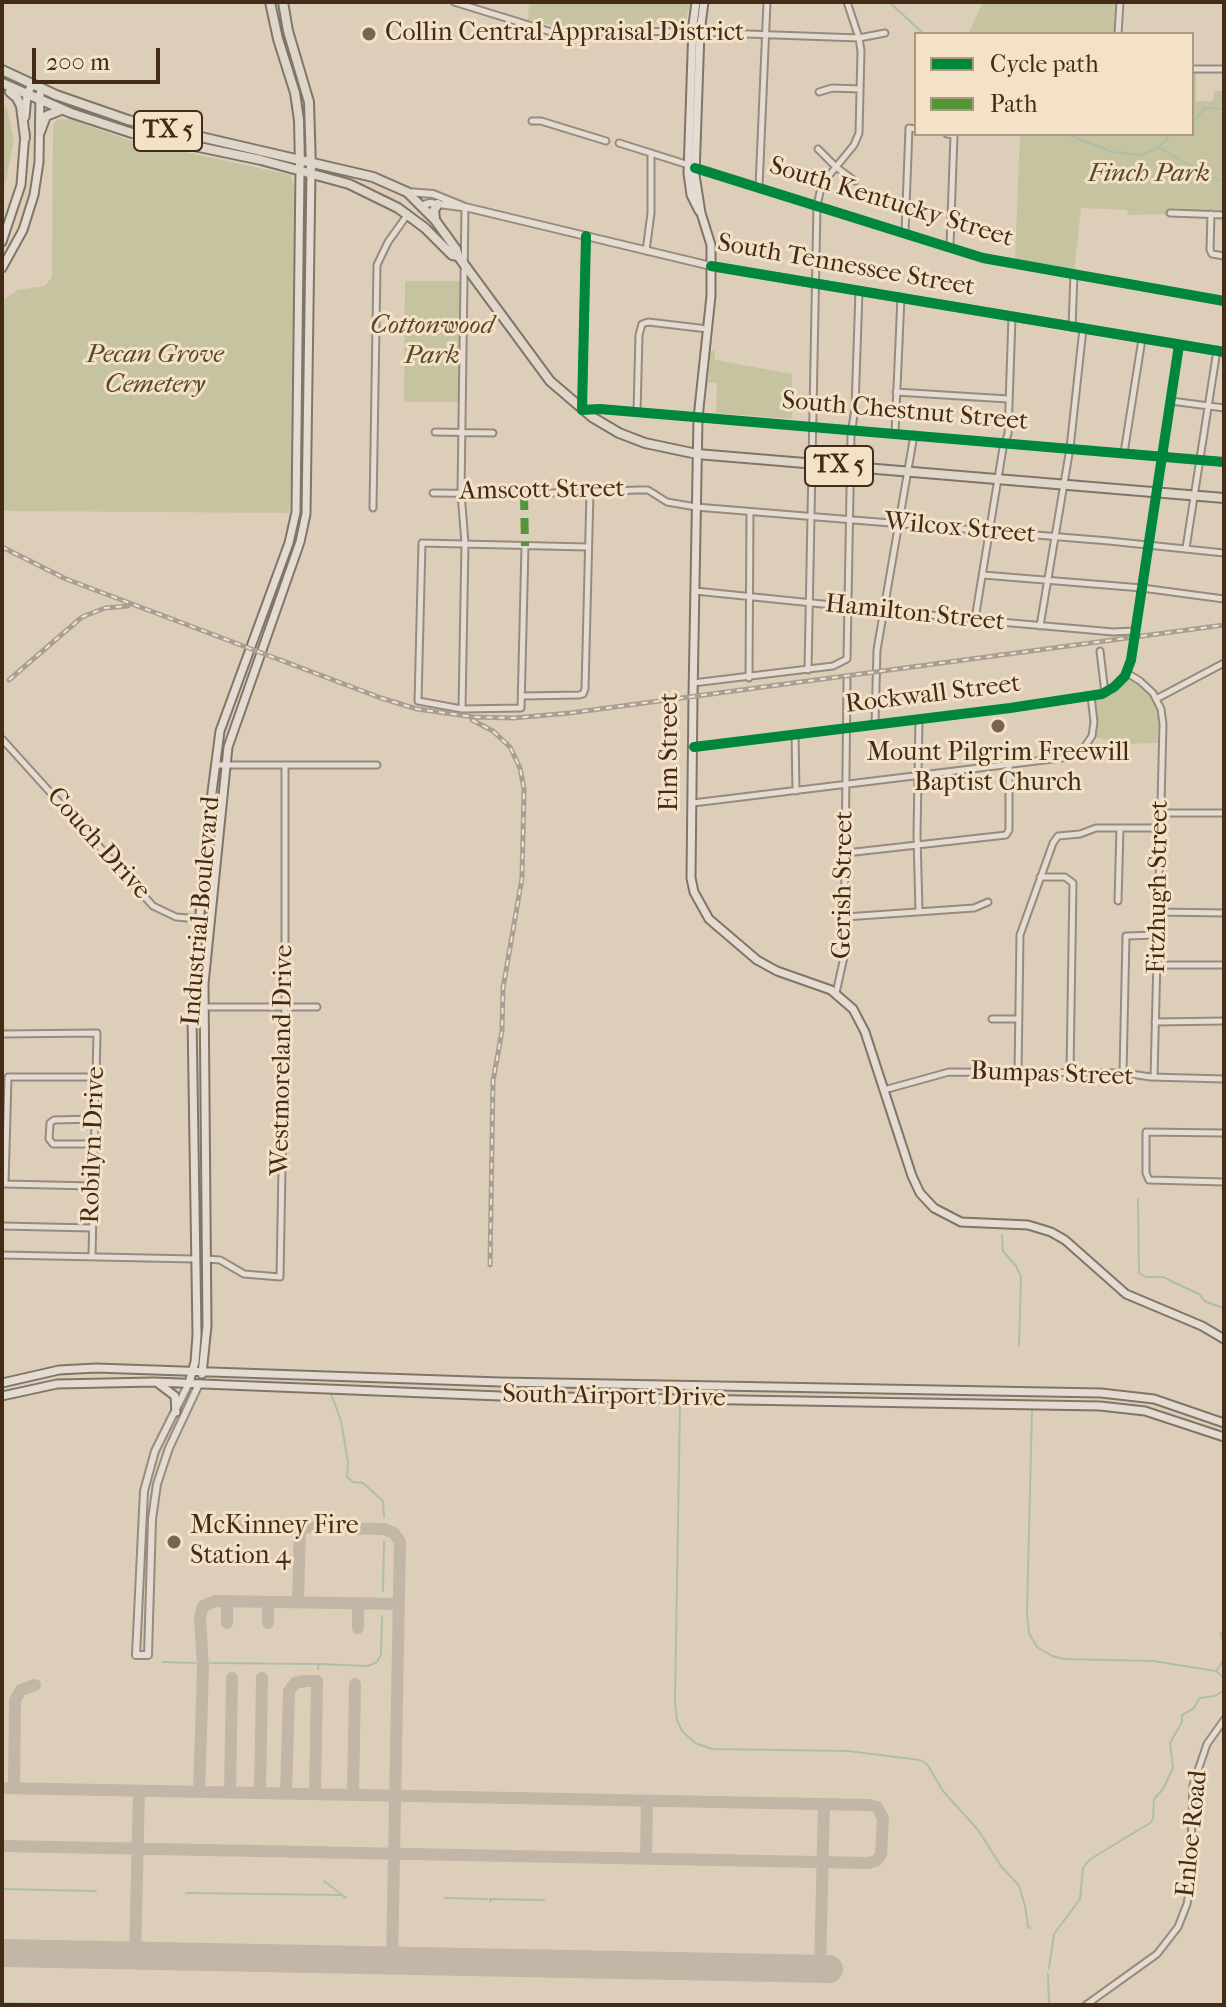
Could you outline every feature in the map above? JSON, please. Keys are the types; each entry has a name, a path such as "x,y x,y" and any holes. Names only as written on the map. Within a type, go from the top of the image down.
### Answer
{"main road":[{"path":"270,2 297,102 300,165"},
{"path":"283,2 309,102 311,168"},
{"path":"696,2 696,32"},
{"path":"696,32 704,2"},
{"name":"Elm Street","path":"696,32 691,167 709,237 711,266 698,418 692,883 698,902 709,919 767,967 836,993"},
{"path":"283,55 295,51"},
{"name":"TX 5","path":"2,70 128,120 231,150"},
{"path":"2,86 20,103 25,138"},
{"name":"TX 5","path":"2,86 132,133 373,177 407,192 435,220 544,374 582,410 637,440 697,454 1224,498"},
{"path":"2,242 18,196 27,95 36,86"},
{"path":"2,277 16,251 37,179 40,101 36,86"},
{"path":"40,132 46,116 62,110"},
{"name":"Industrial Boulevard","path":"189,1383 197,1335 192,1007 199,919 220,731 291,537 296,512 300,165"},
{"name":"TX 5","path":"311,168 369,192 408,214 452,255 458,256"},
{"name":"Industrial Boulevard","path":"199,1384 207,1339 202,1007 210,920 225,765 234,724 300,542 306,514 311,168"},
{"path":"394,186 368,180 364,184 369,192 390,198 410,211 423,205"},
{"path":"2,234 18,196"},
{"path":"435,220 434,210 438,204"},
{"path":"2,268 19,238"},
{"path":"299,313 310,313"},
{"path":"299,345 309,345"},
{"path":"298,398 308,398"},
{"path":"298,411 308,411"},
{"path":"269,626 265,619 271,589 282,591"},
{"path":"836,993 850,1005 859,1020 914,1182 923,1197 938,1211 951,1219 967,1223 1045,1229 1060,1236 1130,1297 1202,1326 1224,1339"},
{"path":"194,1136 204,1136"},
{"path":"195,1259 206,1259"},
{"path":"91,1368 91,1381"},
{"name":"South Airport Drive","path":"2,1383 59,1370 91,1368 500,1382 1121,1394 1154,1399 1224,1423"},
{"name":"South Airport Drive","path":"2,1396 57,1384 91,1381 500,1396 1123,1407 1166,1416 1224,1437"},
{"path":"154,1382 175,1396 176,1412"},
{"path":"500,1382 500,1396"}],"street":[{"path":"454,2 561,35 618,31 859,38 885,33"},
{"path":"759,187 767,2"},
{"path":"808,670 817,205 822,184 854,145 859,133 859,38 847,2"},
{"path":"1118,32 1120,2"},
{"path":"1194,69 1224,69"},
{"path":"819,92 832,88 860,89"},
{"path":"532,121 606,141"},
{"path":"905,233 912,129"},
{"path":"950,247 954,136"},
{"name":"South Kentucky Street","path":"619,143 983,258 1224,301"},
{"path":"818,149 855,181"},
{"path":"646,252 652,206 651,153"},
{"name":"South Tennessee Street","path":"407,192 433,194 465,207"},
{"name":"South Tennessee Street","path":"423,205 465,207 711,266 1220,351"},
{"path":"462,709 465,207"},
{"path":"1170,213 1224,215"},
{"path":"373,508 377,265 388,242 408,214"},
{"path":"1211,214 1210,250 1212,254 1224,256"},
{"path":"582,410 586,236"},
{"path":"1072,327 1074,274"},
{"path":"693,683 808,670 833,666 847,659 850,467 856,397 859,291"},
{"path":"895,433 901,297"},
{"path":"975,619 1008,434 1012,317"},
{"path":"637,412 642,324 648,322 708,329"},
{"path":"1040,626 1070,448 1083,329"},
{"path":"1124,453 1142,339"},
{"path":"1100,651 1105,693 1127,673 1179,345"},
{"path":"1186,548 1207,406 1220,351"},
{"path":"896,392 1008,399"},
{"path":"1171,401 1224,408"},
{"name":"South Chestnut Street","path":"582,410 812,426 1224,462"},
{"path":"435,432 493,433"},
{"path":"875,724 875,672 914,435"},
{"name":"Amscott Street","path":"433,493 648,490 667,502 696,507"},
{"path":"523,696 583,694 590,492"},
{"name":"Wilcox Street","path":"696,507 1149,544 1224,553"},
{"path":"749,678 750,512"},
{"path":"525,546 521,708 462,709 418,701 422,543 587,547"},
{"path":"983,575 1142,588 1224,599"},
{"name":"Hamilton Street","path":"694,591 1040,626 1135,631"},
{"path":"1127,673 1145,685 1156,699 1224,663"},
{"name":"Gerish Street","path":"836,993 844,957 847,680"},
{"name":"Rockwall Street","path":"694,747 1105,693"},
{"path":"693,803 1069,757 1081,752 1091,740 1094,731 1091,696"},
{"name":"Fitzhugh Street","path":"1154,1077 1163,724 1156,699"},
{"path":"919,719 919,912"},
{"path":"795,734 796,791"},
{"name":"Couch Drive","path":"2,739 153,906 173,916 210,920"},
{"path":"215,765 377,765"},
{"path":"846,853 1007,834 1009,765"},
{"name":"Westmoreland Drive","path":"206,1259 220,1260 244,1274 280,1277 285,766"},
{"path":"1160,813 1224,813"},
{"path":"1018,1073 1015,962 1020,935 1053,843 1058,836 1080,834 1096,828 1159,828"},
{"path":"1118,901 1120,828"},
{"path":"1040,877 1065,877 1073,883 1070,1072"},
{"path":"845,917 974,908 988,902"},
{"path":"1158,912 1224,913"},
{"path":"1123,1073 1125,941 1129,935 1157,935"},
{"path":"1157,965 1224,965"},
{"path":"192,1007 317,1007"},
{"path":"992,1019 1018,1019"},
{"path":"1155,1022 1224,1021"},
{"name":"Robilyn Drive","path":"2,1034 97,1033 92,1257"},
{"name":"Bumpas Street","path":"883,1091 949,1072 1123,1073 1224,1079"},
{"path":"93,1186 5,1184 6,1123 8,1077 96,1077"},
{"path":"95,1119 53,1120 49,1139 53,1144 95,1144"},
{"path":"1224,1133 1146,1132 1147,1179 1224,1182"},
{"path":"2,1226 92,1228"},
{"path":"2,1255 195,1259"},
{"name":"Industrial Boulevard","path":"189,1383 155,1451 144,1491 136,1655 148,1655 155,1492 169,1448 199,1384"},
{"name":"Enloe Road","path":"1086,2005 1157,1954 1181,1921 1190,1886 1193,1785 1207,1744 1224,1720"}],"green space":[{"path":"529,2 691,2 685,22 565,28 528,20"},
{"path":"983,2 1118,2 1117,32 969,32"},
{"name":"Finch Park","path":"1194,71 1196,101 1213,101 1214,91 1224,91 1224,213 1128,215 1127,210 1081,208 1074,272 1015,259 1020,136 1194,136"},
{"path":"2,104 7,108 14,140 2,200"},
{"name":"Pecan Grove Cemetery","path":"57,119 73,120 125,139 291,175 295,190 293,459 289,513 2,511 2,301 17,290 45,286 52,277 53,125"},
{"name":"Cottonwood Park","path":"405,281 460,281 459,402 404,402"},
{"path":"710,351 715,351 715,360 792,374 792,419 716,413 717,383 708,383"},
{"path":"1128,678 1153,699 1160,723 1159,743 1124,744 1095,737 1094,700 1107,695"}],"waterway":[{"path":"889,2 922,32"},
{"path":"1194,121 1205,108 1224,109"},
{"path":"1072,136 1112,152 1142,155 1158,148 1169,136"},
{"path":"1159,148 1224,182"},
{"path":"1138,1199 1139,1273 1146,1277 1163,1277 1199,1294 1206,1302 1224,1308"},
{"path":"1002,1235 1003,1251 1021,1277 1019,1346"},
{"path":"331,1394 341,1421 348,1462 347,1477 353,1482 363,1483 383,1501 384,1517"},
{"path":"680,1403 675,1701 682,1731 695,1743 712,1749 848,1751 920,1760 927,1764 943,1791 978,1830 1001,1866 1019,1886 1030,1928"},
{"path":"1032,1410 1027,1612 1029,1633 1037,1647 1064,1659 1153,1661 1216,1671"},
{"path":"383,1591 384,1542"},
{"path":"318,1669 319,1664 368,1666 377,1662 381,1654 382,1616"},
{"path":"1224,1628 1221,1634 1224,1648"},
{"path":"1224,1660 1216,1671 1224,1678"},
{"path":"163,1662 195,1663"},
{"path":"210,1663 317,1664"},
{"path":"1049,1968 1054,1934 1080,1899 1083,1868 1089,1860 1150,1823 1154,1799 1163,1789 1173,1768 1170,1743 1182,1722 1182,1715 1193,1709 1200,1698 1215,1696 1224,1690"},
{"path":"324,1881 346,1898"},
{"path":"2,1889 96,1891"},
{"path":"186,1893 342,1895"},
{"path":"445,1898 487,1899"},
{"path":"490,1901 544,1900"},
{"path":"1048,1974 1049,2005"},
{"path":"4,2003 89,2005"}],"taxiway":[{"path":"212,1526 384,1529 394,1533 400,1542 392,1961"},
{"path":"298,1602 300,1528"},
{"path":"199,1792 203,1669 200,1617 203,1606 215,1601 399,1604"},
{"path":"227,1601 227,1623"},
{"path":"268,1602 268,1623"},
{"path":"358,1603 358,1628"},
{"path":"230,1792 232,1678"},
{"path":"260,1793 262,1678"},
{"path":"286,1794 289,1691 295,1683 317,1681 315,1794"},
{"path":"353,1795 355,1684"},
{"path":"14,1788 15,1700 21,1690 35,1685"},
{"path":"2,1788 869,1805 877,1807 883,1818 881,1855 876,1861 868,1863 2,1846"},
{"path":"135,1956 139,1791"},
{"path":"646,1859 647,1801"},
{"path":"820,1969 824,1804"}],"runway":[{"path":"2,1953 829,1969"}],"railway":[{"path":"2,547 66,579 381,698 417,709 474,717 513,718 570,713 1224,625"},
{"path":"9,680 82,617 105,608 128,606"},
{"path":"472,720 493,731 510,747 520,768 524,789 522,878 503,988 502,1031 493,1081 490,1265"}],"marked path":[{"path":"524,494 525,546"}],"cycle path":[{"path":"695,168 983,258 1224,301"},
{"path":"586,236 582,410 600,409 1224,462"},
{"path":"711,266 1224,352"},
{"path":"694,747 1010,708 1102,694 1114,687 1125,676 1131,660 1179,345"}],"place":[{"name":"Collin Central Appraisal District","path":"369,34"},
{"name":"Mount Pilgrim Freewill Baptist Church","path":"998,726"},
{"name":"McKinney Fire Station 4","path":"174,1542"}]}
